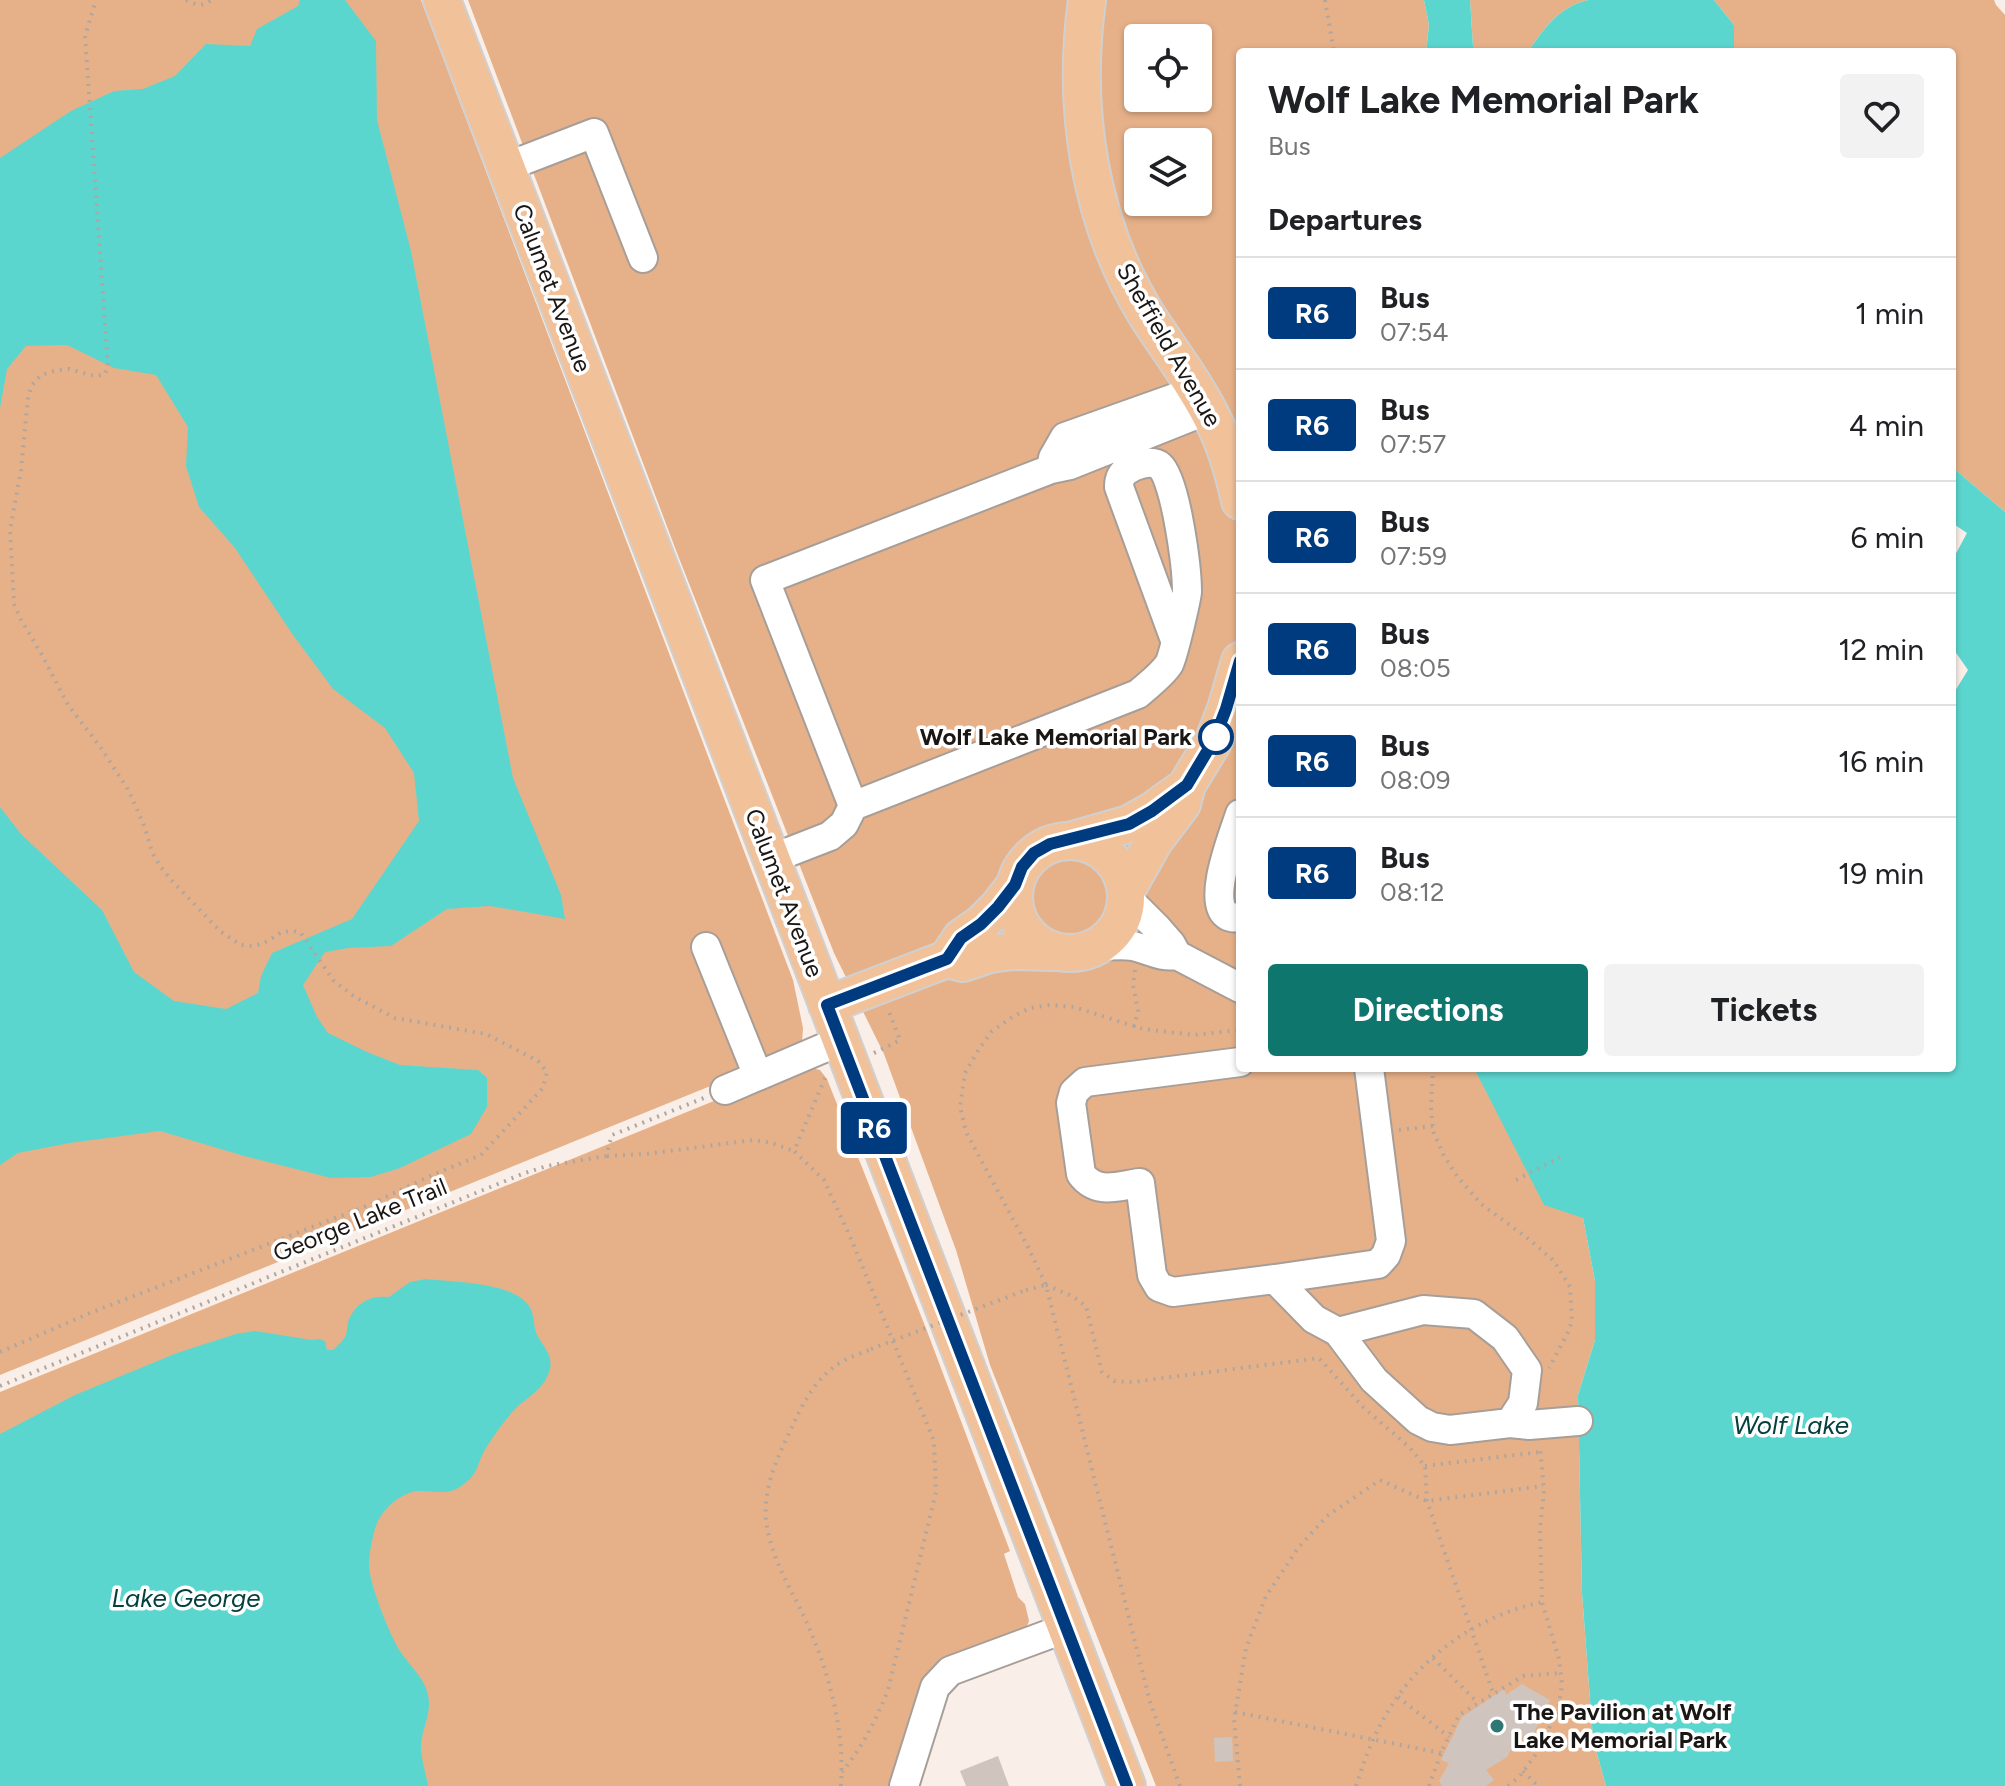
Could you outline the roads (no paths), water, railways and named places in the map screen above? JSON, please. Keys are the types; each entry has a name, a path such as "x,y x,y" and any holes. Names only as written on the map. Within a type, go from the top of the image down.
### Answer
{"main road":[{"name":"Calumet Avenue","path":"442,0 1127,1786"},
{"name":"Sheffield Avenue","path":"1087,0 1081,57 1082,116 1099,205 1134,292 1202,400 1225,445 1236,486"},
{"path":"1126,893 1154,841 1182,804 1187,785 1214,740 1236,675"},
{"path":"1053,952 1025,933 1017,918 1013,901 1022,867 1034,853 1050,844 1129,824 1187,785"},
{"path":"827,1005 947,959 963,963 990,954 1013,951 1068,954 1099,946 1112,936 1121,922 1126,906 1122,873 1100,849 1069,841"},
{"path":"947,959 961,938 981,924 1015,885"}],"lane":[{"path":"506,167 594,133 643,258"},
{"path":"853,806 765,580 1051,469 1070,465 1202,400"},
{"path":"771,859 830,836 844,824 853,806 1138,694 1169,663 1187,595 1182,540 1178,512 1163,469 1149,462 1126,471 1119,487 1175,640"},
{"path":"1236,826 1225,859 1218,897 1220,908 1227,916 1236,917"},
{"path":"1126,893 1177,955 1236,986"},
{"path":"1099,946 1129,945 1165,957 1177,955"},
{"path":"706,947 758,1076"},
{"path":"725,1090 840,1041"},
{"path":"1236,1063 1085,1082 1074,1092 1071,1103 1081,1174 1088,1183 1100,1188 1140,1183 1152,1275 1159,1287 1173,1292 1378,1264 1386,1255 1391,1241 1369,1072"},
{"path":"1275,1279 1314,1319 1338,1332 1374,1380 1418,1420 1432,1427 1450,1430 1510,1423 1539,1438 1578,1421"},
{"path":"1338,1332 1423,1310 1474,1314 1505,1338 1527,1370 1523,1403 1510,1423"},
{"path":"904,1786 935,1687 950,1671 1066,1628"}],"water":[{"path":"300,0 345,0 376,41 377,120 411,251 513,778 561,895 565,919 490,906 447,909 391,946 325,952 303,985 328,1033 400,1065 478,1070 487,1078 487,1107 471,1134 400,1168 371,1177 331,1178 160,1131 18,1153 0,1165 0,807 21,834 102,910 134,972 174,1001 226,1009 258,993 261,976 272,953 352,919 419,821 414,773 385,728 333,689 235,548 199,507 186,466 188,427 156,375 114,368 67,345 26,346 7,369 0,408 0,158 71,111 114,91 143,89 175,76 206,44 250,46 257,29 298,6"},
{"path":"1424,0 1470,0 1475,48 1426,48 1429,25"},
{"path":"1588,0 1714,0 1734,25 1734,48 1531,48 1560,13"},
{"name":"Wolf Lake","path":"1956,470 2005,512 2005,1786 1606,1786 1593,1739 1582,1593 1578,1395 1595,1340 1595,1281 1583,1218 1544,1205 1476,1072 1956,1072 1956,690 1968,670 1956,653 1956,554 1967,533 1956,526"},
{"name":"Lake George","path":"426,1279 497,1288 521,1298 531,1309 536,1332 550,1361 543,1384 515,1409 496,1433 466,1482 450,1491 418,1491 404,1495 386,1510 375,1529 369,1565 376,1596 396,1644 422,1680 429,1699 421,1750 428,1786 0,1786 0,1434 75,1395 177,1353 236,1334 255,1331 319,1339 325,1341 327,1350 333,1350 345,1337 351,1315 359,1305 376,1297 389,1297 410,1282"}],"place":[{"name":"Wolf Lake Memorial Park","path":"1216,737"},
{"name":"The Pavilion at Wolf Lake Memorial Park","path":"1497,1726"}]}
